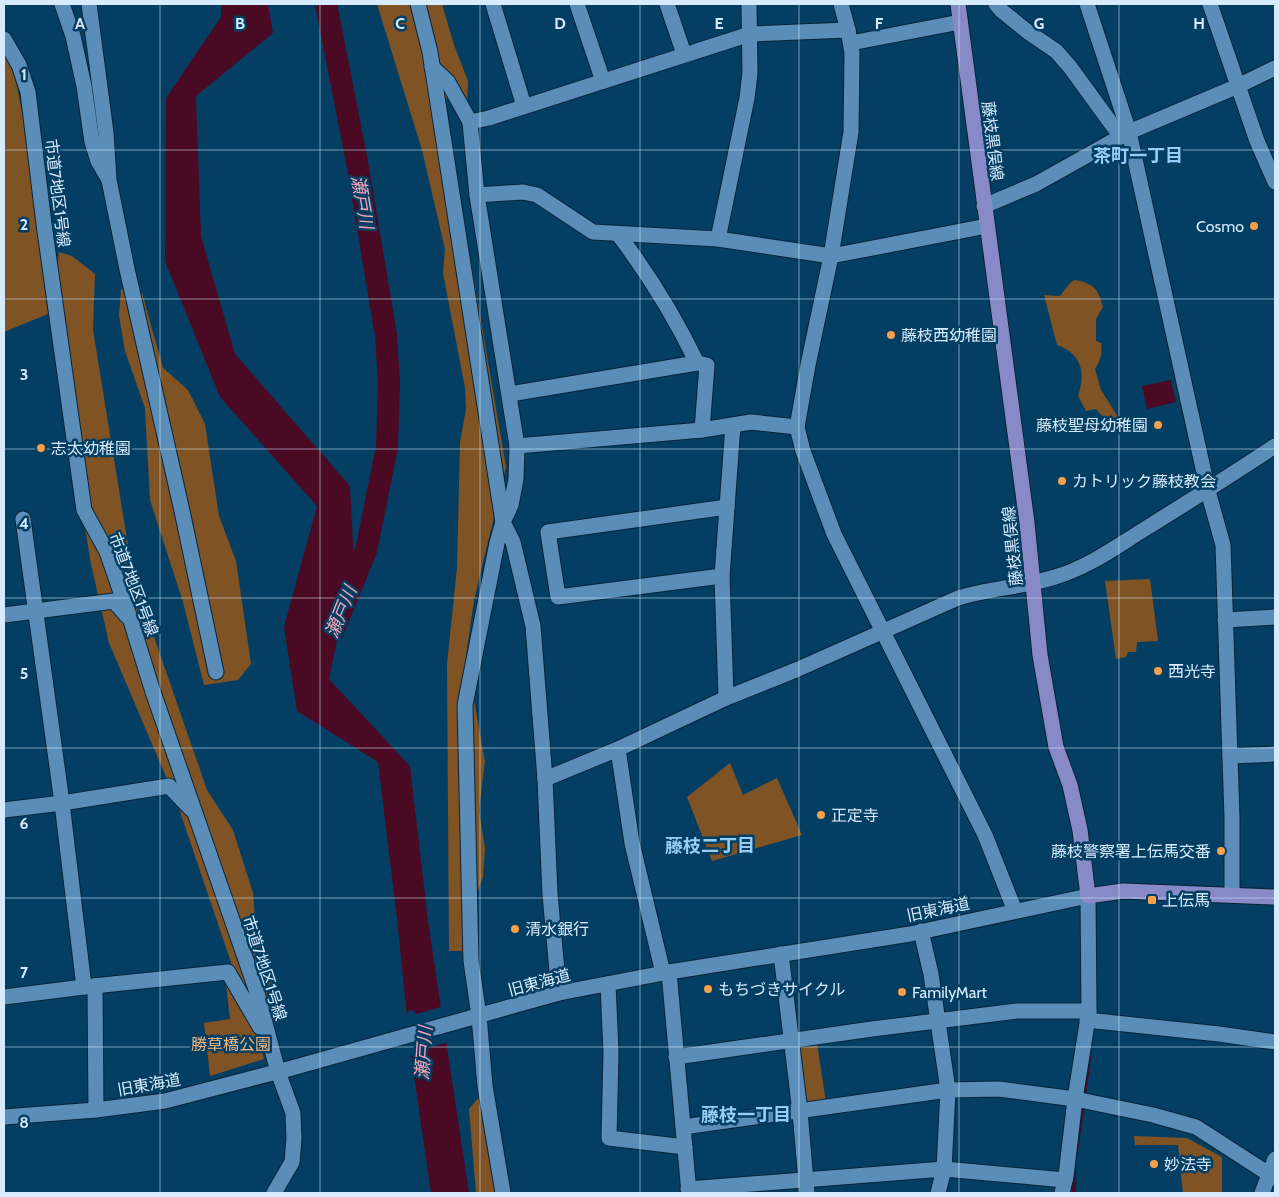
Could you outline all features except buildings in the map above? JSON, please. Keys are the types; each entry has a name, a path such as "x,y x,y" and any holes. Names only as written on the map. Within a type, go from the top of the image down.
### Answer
{"main road":[{"name":"藤枝黒俣線","path":"958,4 986,226 1027,523 1040,655 1056,747 1070,785 1080,830 1088,896"},
{"path":"1088,896 1123,891 1275,897"}],"street":[{"path":"62,4 73,36 84,86 92,142 98,161 109,180"},
{"path":"89,4 106,133 109,180 216,672"},
{"path":"418,4 427,34 503,522 513,542 533,626 545,780 550,894 559,993"},
{"path":"493,4 524,106"},
{"path":"577,4 603,81"},
{"path":"667,4 684,54"},
{"path":"718,239 747,98 750,73 749,4"},
{"path":"841,4 850,36 852,53 851,132 831,256 808,365 798,427 803,451 834,534 985,835 1014,911"},
{"path":"996,4 1028,32 1056,51 1125,135"},
{"path":"1087,4 1125,135 1208,490 1223,545 1230,756 1232,894"},
{"path":"1210,4 1272,176 1275,194"},
{"path":"470,122 750,34 850,36 960,22"},
{"name":"市道7地区1号線","path":"4,39 19,65 28,92 44,224 84,510 106,552 131,621 153,692 256,989 270,1043 285,1070 293,1113 294,1139 292,1162 285,1193"},
{"path":"432,67 448,82 470,122 477,195 510,394 518,459 511,505 503,522 495,552 466,704 472,1018 503,1193"},
{"path":"984,206 1036,184 1125,135 1275,68"},
{"path":"477,195 523,192 537,195 593,232 718,239 831,256 986,226"},
{"path":"618,234 647,274 681,330 697,363"},
{"path":"510,394 697,363 707,365 702,430"},
{"path":"517,446 702,430 751,422 798,427"},
{"path":"726,698 722,576 733,425"},
{"path":"545,780 618,749 726,698 958,598 981,591 1056,577 1099,558 1275,446"},
{"path":"722,576 558,597 548,532 727,507"},
{"path":"23,519 89,987 96,1110"},
{"path":"4,615 114,601 131,621"},
{"path":"1225,620 1275,617"},
{"path":"618,749 632,843 666,972 688,1191 806,1186 944,1169 1063,1187 1088,1016 1088,896"},
{"path":"1230,756 1275,754"},
{"path":"4,810 170,786 194,812"},
{"name":"旧東海道","path":"4,1117 96,1110 165,1101 285,1070 559,993 666,972 920,931 1088,896"},
{"path":"920,931 931,974 948,1090 944,1169 938,1193"},
{"path":"781,954 800,1112 806,1186"},
{"path":"4,997 228,972 270,1043"},
{"path":"608,984 611,1052 609,1138 685,1148"},
{"path":"676,1057 872,1029 1017,1011 1088,1016 1275,1042"},
{"path":"683,1127 948,1090 999,1089 1075,1099 1152,1114 1196,1127 1272,1176"},
{"path":"1262,1193 1272,1176 1275,1160"},
{"path":"274,1193 292,1162"}],"green space":[{"path":"377,4 442,4 454,45 468,81 467,101 443,98 506,467 474,600 466,656 485,761 479,811 485,848 483,877 475,899 465,951 449,951 447,664 457,568 460,442 466,409 465,388 443,273 445,249 422,150"},
{"path":"4,48 12,62 24,122 48,314 4,332"},
{"path":"59,252 72,256 95,274 93,330 133,576 207,790 233,830 253,893 257,942 273,982 267,1008 235,974 176,800 109,643 91,564 50,318"},
{"path":"1074,280 1091,285 1097,291 1103,307 1096,319 1096,341 1101,343 1102,350 1100,360 1095,369 1101,390 1123,425 1119,430 1109,424 1096,409 1086,411 1078,396 1082,380 1080,365 1072,354 1057,345 1044,295 1060,296"},
{"path":"121,289 142,293 163,368 188,390 205,424 219,516 236,561 251,664 238,680 204,685 183,602 150,500 145,408 125,351 119,315"},
{"path":"1150,579 1158,641 1137,642 1136,652 1128,652 1126,657 1116,659 1105,581"},
{"path":"730,763 743,795 777,778 802,835 712,861 687,797"},
{"name":"勝草橋公園","path":"225,975 257,1031 264,1059 210,1076 204,1023 230,1019"},
{"path":"817,1044 826,1102 806,1106 800,1047"},
{"path":"480,1096 496,1193 476,1193 469,1109"},
{"path":"1134,1136 1187,1138 1222,1157 1222,1193 1183,1193 1178,1145 1135,1145"}],"water":[{"path":"221,4 268,4 273,33 196,96 201,236 235,354 350,486 354,560 329,679 410,766 428,921 469,1193 431,1193 411,1055 378,762 297,711 284,627 317,506 220,397 165,261 166,98 221,17"},
{"path":"1171,380 1176,402 1147,409 1142,386"}],"pier":[{"path":"444,1006 449,1042 417,1051 413,1056 408,1054 405,1017 407,1012 413,1010 416,1014"}],"waterway":[{"name":"瀬戸川","path":"326,4 357,162 386,335 389,383 387,447 366,551 333,631"},
{"path":"1084,1097 1089,1057"},
{"path":"1076,1152 1083,1104"},
{"path":"1074,1164 1074,1193"}],"place":[{"name":"Cosmo","path":"1254,226"},
{"name":"藤枝西幼稚園","path":"891,335"},
{"name":"藤枝聖母幼稚園","path":"1158,425"},
{"name":"志太幼稚園","path":"41,448"},
{"name":"カトリック藤枝教会","path":"1062,481"},
{"name":"西光寺","path":"1158,671"},
{"name":"正定寺","path":"821,815"},
{"name":"藤枝警察署上伝馬交番","path":"1221,851"},
{"name":"上伝馬","path":"1152,900"},
{"name":"清水銀行","path":"515,929"},
{"name":"もちづきサイクル","path":"708,989"},
{"name":"FamilyMart","path":"902,992"},
{"name":"妙法寺","path":"1154,1164"}],"district":[{"name":"茶町一丁目","path":"1138,156"},
{"name":"藤枝二丁目","path":"710,846"},
{"name":"藤枝一丁目","path":"746,1115"}]}
